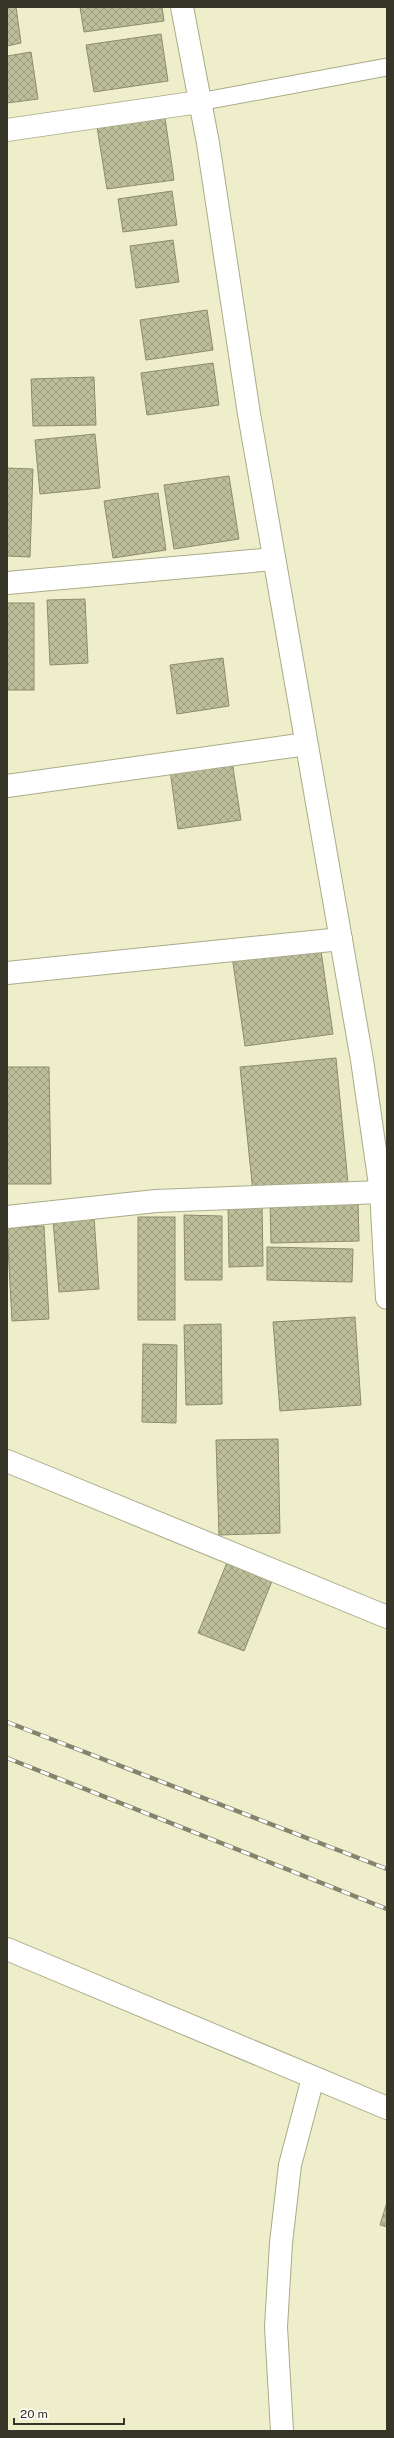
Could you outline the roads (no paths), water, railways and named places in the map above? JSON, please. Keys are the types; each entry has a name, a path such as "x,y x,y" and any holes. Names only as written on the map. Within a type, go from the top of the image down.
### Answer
{"street":[{"path":"182,7 208,143 249,414 362,1060 381,1192 387,1298"},
{"path":"7,130 199,102"},
{"path":"7,583 274,559"},
{"path":"7,786 306,744"},
{"path":"7,973 341,939"},
{"path":"7,1216 156,1201 305,1197 381,1192"},
{"path":"7,1461 387,1617"},
{"path":"7,1949 387,2108"},
{"path":"282,2431 276,2328 281,2243 290,2165 313,2078"}],"lane":[{"path":"199,102 387,67"}],"railway":[{"path":"7,1722 387,1869"},
{"path":"7,1758 387,1909"}]}
